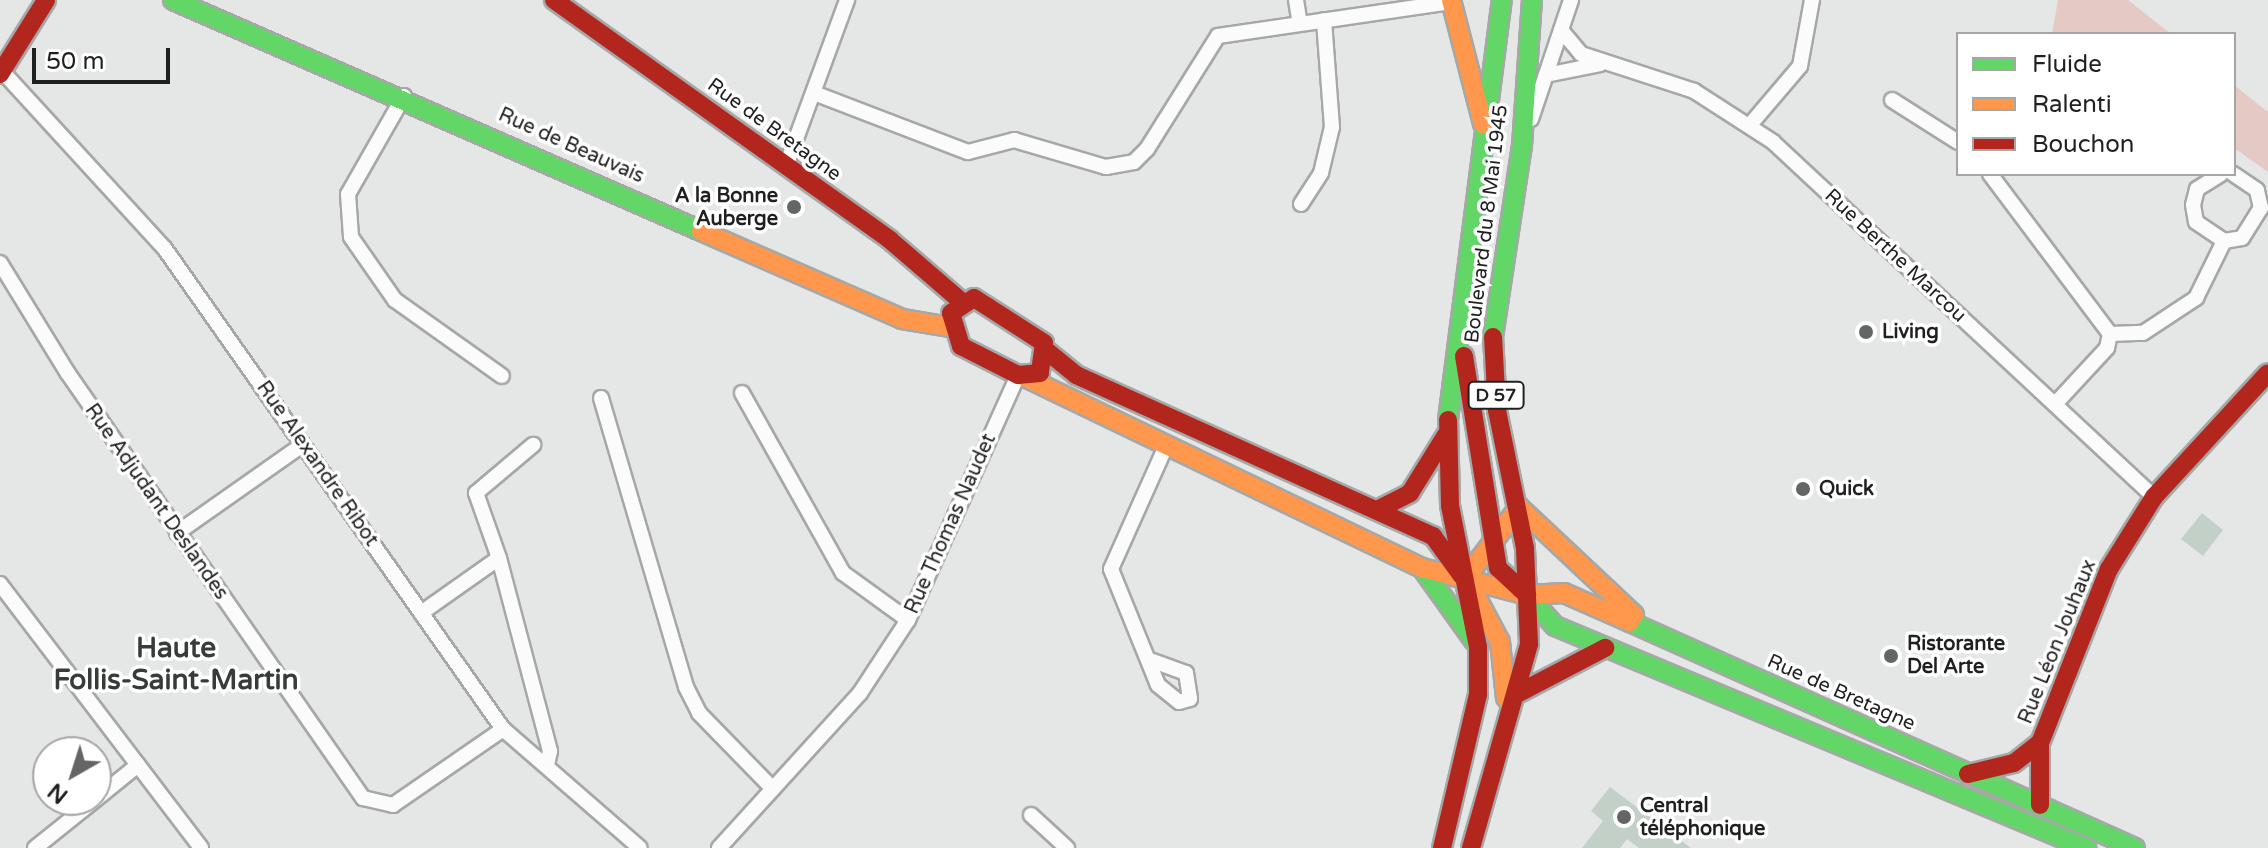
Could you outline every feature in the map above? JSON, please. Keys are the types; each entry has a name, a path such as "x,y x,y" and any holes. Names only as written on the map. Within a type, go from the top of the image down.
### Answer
{"main road":[{"path":"1,72 46,0"},
{"name":"Rue de Beauvais","path":"173,0 404,96 902,319 950,327"},
{"name":"Rue de Bretagne","path":"554,0 786,166 962,302 985,301 1076,375 1433,536 1465,579"},
{"name":"Boulevard du 8 Mai 1945","path":"1442,848 1476,718 1478,647 1465,579 1446,435 1502,0"},
{"name":"Boulevard du 8 Mai 1945","path":"1506,714 1515,695 1529,644 1519,507 1497,410 1492,341 1522,146 1532,0"},
{"path":"1451,1 1484,126"},
{"path":"950,327 962,302"},
{"name":"Rue de Bretagne","path":"950,327 961,346 1422,568 1527,595 1556,590 2135,848"},
{"path":"1461,333 1498,568 1555,626 2086,848"},
{"path":"1021,376 1040,373 1048,352"},
{"name":"Rue Léon Jouhaux","path":"2040,805 2040,743 2109,569 2154,497 2268,373"},
{"path":"1377,510 1410,493 1446,435"},
{"path":"1471,848 1506,714 1500,642 1465,579 1519,507 1589,579 1657,634"},
{"path":"1422,568 1478,647"},
{"path":"1515,695 1605,648"},
{"name":"Rue Léon Jouhaux","path":"1967,774 2014,763 2040,743"}],"street":[{"path":"786,166 847,0"},
{"path":"1296,0 1300,24"},
{"path":"1522,146 1571,0"},
{"path":"1749,126 1800,66 1812,0"},
{"path":"814,93 968,152 1014,140 1106,167 1134,162 1147,149 1218,36 1451,1"},
{"path":"1301,204 1321,173 1332,127 1324,20"},
{"name":"Rue Berthe Marcou","path":"1561,30 1581,54 1694,91 1749,126 2056,403 2154,497"},
{"name":"Rue Berthe Marcou","path":"1546,75 1605,63"},
{"name":"Rue Alexandre Ribot","path":"1,72 165,249 503,729 640,848"},
{"path":"404,96 348,194 351,237 395,300 502,376"},
{"path":"1892,100 1956,141"},
{"path":"1992,176 2110,334 2107,348 2056,403"},
{"path":"2218,176 2197,189 2193,205 2196,222 2224,241"},
{"path":"2110,334 2143,333 2196,298 2224,241 2249,232 2261,208 2257,190 2236,176"},
{"name":"Rue Adjudant Deslandes","path":"0,263 177,533 363,798 393,805 503,729"},
{"name":"Rue Thomas Naudet","path":"719,848 860,693 908,620 1021,376"},
{"path":"742,393 843,573 908,620"},
{"path":"601,398 686,687 699,713 773,789"},
{"path":"1153,661 1111,569 1167,444"},
{"path":"177,533 302,445"},
{"path":"533,445 476,493 499,558 550,751 547,765"},
{"path":"421,613 499,558"},
{"path":"0,584 201,848"},
{"path":"112,787 138,765"},
{"path":"1031,815 1067,848"},
{"path":"40,846 77,816"}],"shaded area":[{"path":"2058,0 2128,0 2168,32 2052,32"},
{"path":"2236,87 2268,112 2268,172 2236,149"}],"building":[{"path":"2202,513 2223,530 2203,556 2181,539"},
{"name":"Central téléphonique","path":"1610,787 1691,848 1639,848 1627,839 1620,848 1582,848 1603,821 1591,811"}],"traffic: fast":[{"path":"173,0 701,231"},
{"path":"1448,420 1502,0"},
{"path":"1493,337 1522,146 1532,0"},
{"path":"1422,568 1475,642"},
{"path":"1527,595 1555,626 2086,848"},
{"path":"1630,622 2135,848"}],"traffic: slow":[{"path":"1451,0 1483,124"},
{"path":"701,231 902,319 950,327"},
{"path":"1025,377 1422,568 1527,595 1564,593 1630,622"},
{"path":"1465,579 1519,507 1634,615"},
{"path":"1473,591 1500,642 1506,698"}],"traffic: jam":[{"path":"0,74 46,0"},
{"path":"554,0 890,240 962,302"},
{"path":"974,298 1044,343 1040,373 1018,375 961,346 951,313 974,298"},
{"path":"1471,848 1529,644 1525,548 1497,410 1493,337"},
{"path":"1048,352 1076,375 1433,536 1462,576"},
{"path":"1464,356 1498,568 1527,595"},
{"path":"2040,805 2040,743 2109,569 2154,497 2268,373"},
{"path":"1442,848 1478,694 1478,647 1450,505 1448,420"},
{"path":"1377,510 1410,493 1446,435"},
{"path":"1515,695 1605,648"},
{"path":"1968,774 2014,763 2040,743"}],"place":[{"name":"A la Bonne Auberge","path":"794,207"},
{"name":"Living","path":"1866,332"},
{"name":"Quick","path":"1803,489"},
{"name":"Ristorante Del Arte","path":"1891,656"},
{"name":"Central téléphonique","path":"1624,817"}],"district":[{"name":"Haute Follis-Saint-Martin","path":"176,664"}]}
